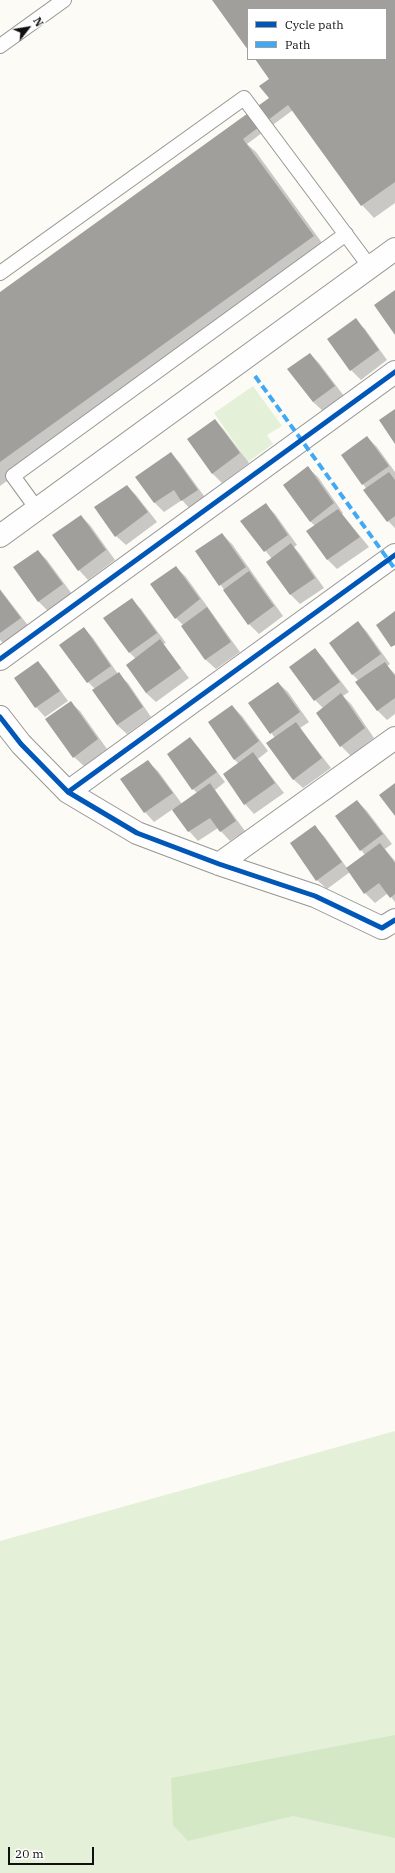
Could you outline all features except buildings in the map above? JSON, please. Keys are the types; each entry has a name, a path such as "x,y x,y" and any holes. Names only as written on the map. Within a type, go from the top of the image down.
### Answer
{"street":[{"path":"0,536 395,249"},
{"path":"0,659 395,372"},
{"path":"68,792 395,555"},
{"path":"0,717 21,744 68,792 138,833 219,864 315,896 391,928"},
{"path":"219,864 395,738"}],"lane":[{"path":"0,46 64,0"},
{"path":"0,273 244,98 370,267"},
{"path":"37,509 13,476 346,234"}],"green space":[{"path":"253,386 282,426 267,435 273,444 248,462 214,413"},
{"path":"395,1431 395,1873 0,1873 0,1541"},
{"path":"395,1735 395,1838 293,1816 188,1841 173,1825 171,1778"}],"marked path":[{"path":"255,376 395,569"}],"cycle path":[{"path":"0,659 395,372"},
{"path":"68,792 395,555"},
{"path":"0,717 21,744 68,792 137,833 219,864 315,896 382,928 395,920"}]}
